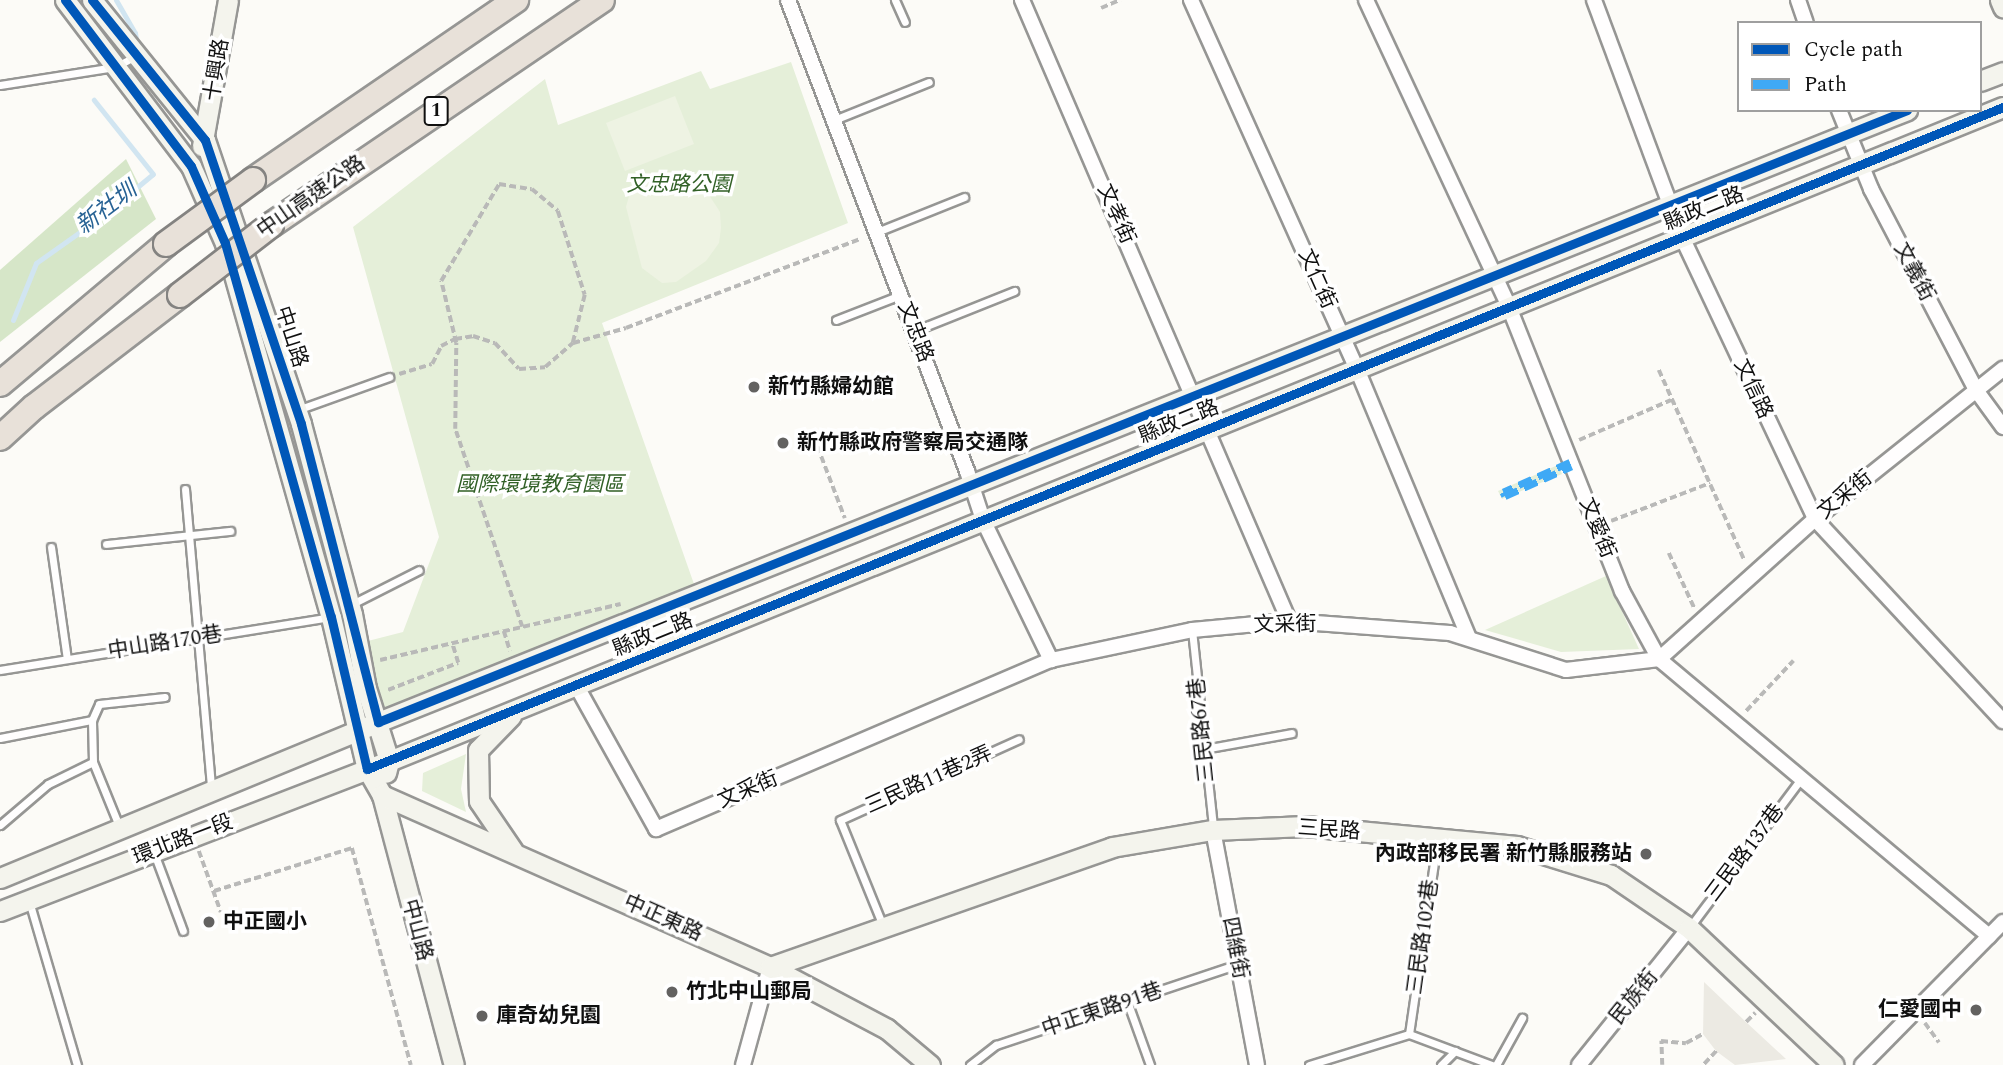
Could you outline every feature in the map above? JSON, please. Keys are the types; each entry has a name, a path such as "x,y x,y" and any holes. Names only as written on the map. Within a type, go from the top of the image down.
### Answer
{"highway":[{"name":"1","path":"0,384 166,244 253,180 516,0"},
{"name":"中山高速公路","path":"0,438 34,407 271,225 602,0"}],"street":[{"name":"中山路","path":"65,0 191,166 225,243 331,617 350,708 367,769 382,795 454,1065"},
{"name":"中山路","path":"92,0 205,140 296,410 350,605 366,688 389,761 382,795"},
{"name":"十興路","path":"205,140 228,0"},
{"name":"文忠路","path":"788,0 972,484 983,520 1051,660"},
{"name":"文孝街","path":"1023,0 1289,621"},
{"name":"文仁街","path":"1191,0 1343,336 1469,638"},
{"name":"文愛街","path":"1366,0 1509,307 1622,591 1659,659 1989,936"},
{"name":"文信路","path":"1594,0 1682,237 1815,519 2003,721"},
{"path":"1798,0 1805,21"},
{"path":"2000,0 2003,7"},
{"path":"1982,80 2003,72"},
{"name":"縣政二路","path":"367,769 2003,107"},
{"name":"文義街","path":"1840,112 1861,165 1976,390 2003,427"},
{"name":"縣政二路","path":"358,731 1902,112"},
{"path":"191,166 205,140"},
{"name":"文采街","path":"576,685 656,829 1051,660 1192,630 1289,621 1450,633 1566,670 1659,659 1815,519 2003,369"},
{"path":"513,851 479,801 478,750 518,708"},
{"name":"環北路一段","path":"0,878 358,731"},
{"name":"環北路一段","path":"0,911 367,769"},
{"name":"中正東路","path":"382,795 770,967 887,1029 930,1065"},
{"name":"三民路","path":"770,967 1112,847 1213,830 1305,826 1437,841 1517,846 1611,875 1689,928 1834,1065"},
{"name":"四維街","path":"1213,830 1256,1065"},
{"path":"1862,1065 2003,922"},
{"name":"民族街","path":"1579,1065 1689,928"},
{"path":"743,1065 770,967"}],"lane":[{"path":"895,0 905,22"},
{"path":"0,85 115,67 137,56"},
{"path":"834,120 929,82"},
{"path":"877,232 964,197"},
{"path":"914,331 1014,291"},
{"path":"835,320 900,295"},
{"path":"296,410 389,377"},
{"path":"185,489 211,792"},
{"path":"107,544 230,531"},
{"path":"51,547 67,659"},
{"path":"350,605 419,570"},
{"name":"中山路170巷","path":"0,670 331,617"},
{"name":"三民路67巷","path":"1192,630 1213,830"},
{"path":"120,830 93,762 92,720 99,704 165,696"},
{"path":"0,738 92,720"},
{"path":"1204,749 1292,733"},
{"name":"三民路11巷2弄","path":"884,929 840,820 1019,739"},
{"path":"0,825 48,784 93,762"},
{"name":"三民路137巷","path":"1689,928 1801,779"},
{"name":"三民路102巷","path":"1409,1034 1437,841"},
{"path":"153,852 183,931"},
{"path":"29,900 78,1065"},
{"name":"中正東路91巷","path":"970,1065 996,1045 1238,964"},
{"path":"1127,1001 1150,1065"},
{"path":"1309,1065 1409,1034 1494,1065 1522,1018"},
{"path":"1441,1065 1455,1051"}],"path":[{"path":"1101,8 1120,0"},
{"path":"522,627 455,429 455,339 440,281 499,184 533,189 558,211 585,295 572,343"},
{"path":"389,377 432,364 441,346 455,339 473,336 495,343 519,369 545,367 572,343 626,328 860,239"},
{"path":"1659,370 1752,575"},
{"path":"1564,446 1672,400"},
{"path":"814,437 852,533"},
{"path":"1596,527 1710,483"},
{"path":"1669,553 1701,621"},
{"path":"380,660 625,603"},
{"path":"504,631 512,659"},
{"path":"388,690 458,663 452,643"},
{"path":"1735,723 1793,660"},
{"path":"193,836 221,912"},
{"path":"214,891 352,848 411,1065"},
{"path":"1916,1010 1939,1042"},
{"path":"1662,1065 1661,1041 1686,1043 1703,1034"},
{"path":"1704,1064 1716,1051"}],"green space":[{"name":"國際環境教育園區","path":"791,62 848,223 602,323 694,584 489,669 383,709 364,642 403,632 439,537 353,227 545,79 558,125 701,71 710,89"},
{"path":"675,96 694,144 625,171 606,123"},
{"path":"126,159 156,219 0,342 0,270"},
{"name":"文忠路公園","path":"670,173 694,182 709,195 720,212 721,228 719,243 706,261 676,282 662,283 642,268 626,207 629,196 640,185"},
{"path":"1558,465 1562,474 1502,499 1498,491"},
{"path":"1606,576 1639,649 1561,652 1485,630"},
{"path":"466,754 461,789 466,812 422,791 423,773"}],"shaded area":[{"path":"1704,982 1786,1059 1735,1065 1716,1051 1703,1034"}],"waterway":[{"name":"新社圳","path":"116,0 135,33 137,44"},
{"name":"新社圳","path":"13,320 36,263 101,217 153,174 94,100"}],"marked path":[{"path":"1570,462 1503,492 1505,496 1572,466"}],"cycle path":[{"path":"65,0 191,166 225,243 331,617 367,769 2003,107"},
{"path":"92,0 205,140 301,424 378,722 1902,112"}],"place":[{"name":"新竹縣婦幼館","path":"754,387"},
{"name":"新竹縣政府警察局交通隊","path":"783,443"},
{"name":"內政部移民署 新竹縣服務站","path":"1646,854"},
{"name":"中正國小","path":"209,922"},
{"name":"竹北中山郵局","path":"672,992"},
{"name":"仁愛國中","path":"1976,1010"},
{"name":"庫奇幼兒園","path":"482,1016"}]}
